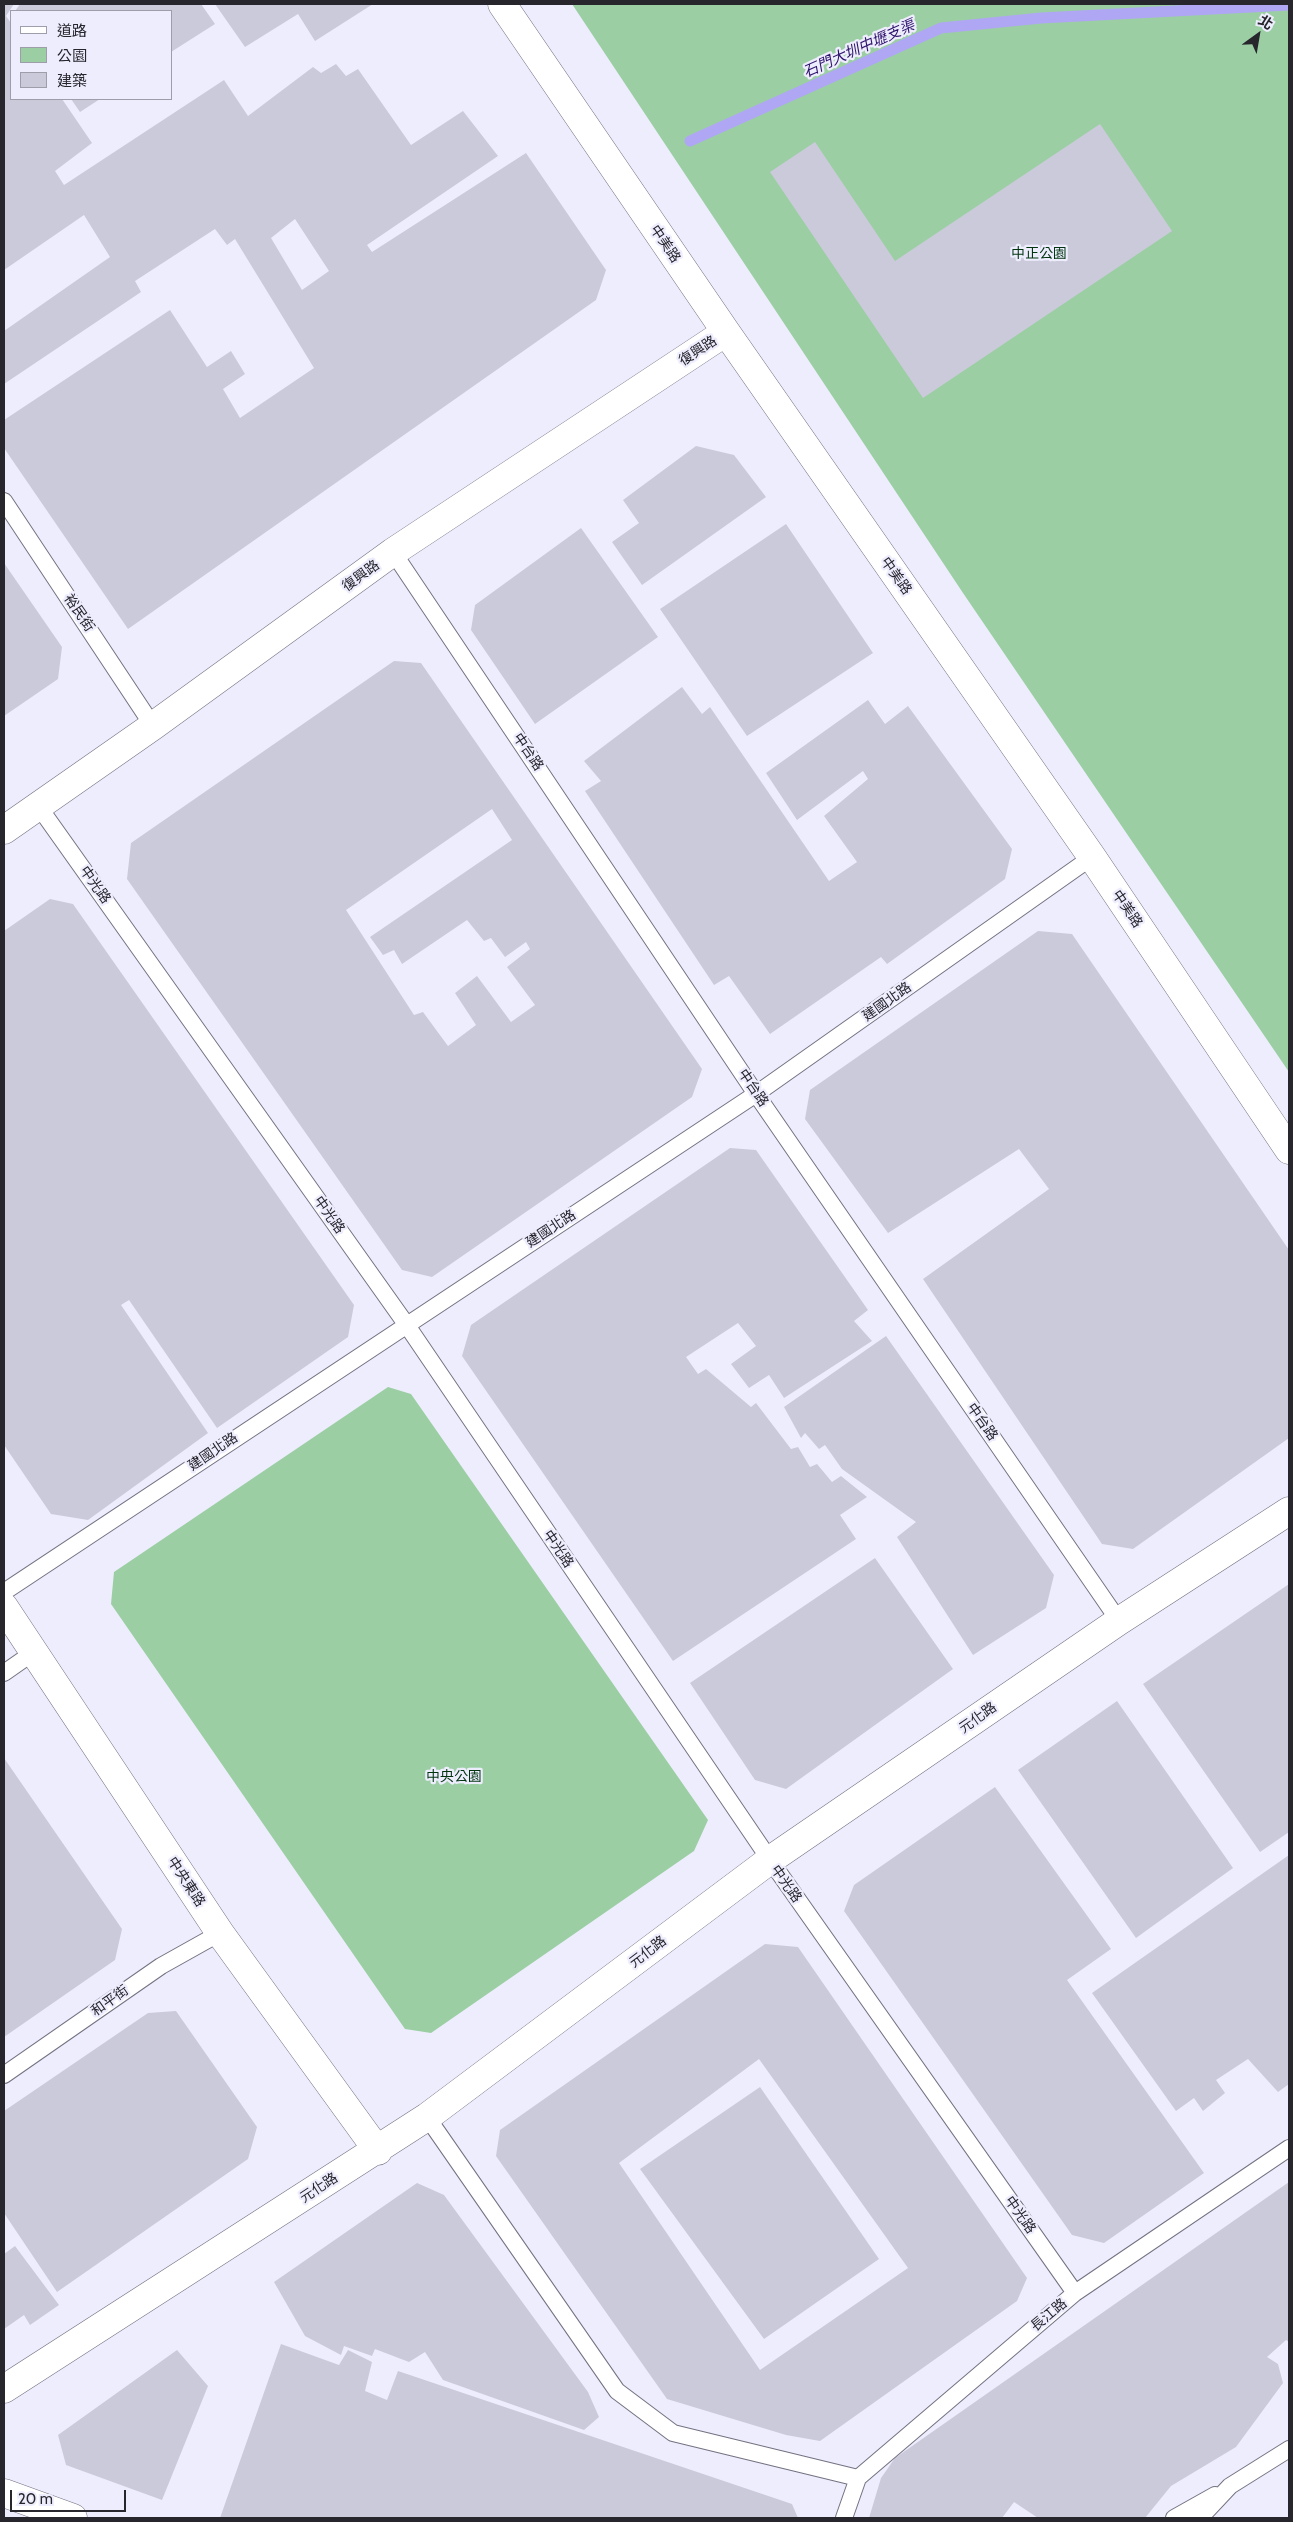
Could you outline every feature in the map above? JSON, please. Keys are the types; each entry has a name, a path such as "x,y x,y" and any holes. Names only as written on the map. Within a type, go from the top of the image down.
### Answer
{"street":[{"name":"中美路","path":"502,4 726,332 1092,857 1289,1150"},
{"name":"復興路","path":"4,830 153,726 393,552 726,332"},
{"name":"元化路","path":"4,2389 378,2151 427,2117 770,1860 1119,1621 1289,1511"},
{"name":"中央東路","path":"4,1607 220,1933 378,2151"},
{"path":"4,2494 73,2518"}],"lane":[{"name":"裕民街","path":"4,501 153,726"},
{"name":"中台路","path":"393,552 756,1094 1119,1621"},
{"name":"中光路","path":"39,807 406,1324 770,1860 1075,2293"},
{"name":"建國北路","path":"4,1592 756,1094 1092,857"},
{"path":"4,1673 34,1652"},
{"name":"和平街","path":"4,2075 161,1966 220,1933"},
{"path":"427,2117 617,2391 673,2433 858,2478 844,2518"},
{"name":"長江路","path":"858,2478 1075,2293 1289,2148"},
{"path":"1174,2518 1289,2450"},
{"path":"1200,2518 1230,2486"}],"green space":[{"name":"中正公園","path":"572,4 1289,4 1289,1072 963,593"},
{"name":"中央公園","path":"388,1387 411,1394 708,1820 694,1851 431,2033 405,2029 111,1604 114,1572"}],"building":[{"path":"4,4 14,4 6,16 10,22 10,100 63,100 92,143 55,171 64,185 224,80 248,116 313,67 321,73 336,64 346,76 358,69 411,145 463,111 498,156 367,245 372,252 526,153 606,270 596,300 128,629 4,448 4,420 170,310 207,367 231,351 245,374 223,389 240,418 314,368 235,239 227,245 215,229 135,281 141,292 4,384 4,331 110,257 84,215 4,270","holes":["295,219 329,271 302,290 271,238"]},
{"path":"20,4 201,4 215,24 172,51 172,10 16,10"},
{"path":"215,4 373,4 315,41 298,14 245,47"},
{"path":"72,100 98,100 80,112"},
{"path":"1100,124 1172,231 923,398 770,172 815,142 895,261"},
{"path":"696,446 734,455 766,497 642,585 612,542 639,523 623,500"},
{"path":"786,524 873,653 747,736 660,609"},
{"path":"581,528 658,637 535,724 471,630 475,605"},
{"path":"4,563 62,647 58,679 4,716"},
{"path":"394,661 421,663 702,1069 692,1097 432,1277 402,1270 127,879 131,843","holes":["492,809 512,840 370,937 383,955 394,950 402,964 467,920 484,941 491,938 505,957 526,942 530,949 507,967 535,1005 511,1022 477,976 455,993 476,1025 448,1046 423,1012 414,1015 346,910"]},
{"path":"682,687 702,714 710,707 829,881 857,862 824,816 868,779 863,771 797,820 766,773 868,700 885,724 908,706 1012,849 1005,879 887,964 881,957 770,1034 729,976 714,985 585,791 601,781 584,761"},
{"path":"50,899 73,904 354,1305 348,1337 217,1428 129,1300 121,1305 208,1433 88,1520 51,1514 4,1445 4,931"},
{"path":"1038,931 1072,934 1289,1250 1289,1438 1133,1549 1102,1544 923,1279 1049,1189 1019,1149 888,1233 805,1119 810,1090"},
{"path":"730,1148 756,1150 868,1310 854,1321 872,1341 784,1398 769,1375 749,1388 731,1364 756,1346 738,1323 686,1357 698,1374 706,1369 751,1407 756,1403 791,1449 798,1447 810,1467 817,1464 832,1482 841,1476 867,1497 840,1515 856,1539 673,1661 462,1356 471,1325"},
{"path":"886,1336 1054,1575 1046,1608 973,1655 897,1537 916,1522 842,1469 825,1445 819,1449 805,1433 801,1438 784,1407"},
{"path":"875,1558 953,1669 786,1789 755,1780 690,1683"},
{"path":"1289,1584 1289,1832 1260,1852 1143,1684"},
{"path":"1117,1701 1233,1868 1136,1938 1018,1770"},
{"path":"4,1758 122,1929 115,1960 4,2037"},
{"path":"995,1787 1111,1949 1067,1980 1204,2173 1104,2243 1072,2235 844,1911 854,1885"},
{"path":"1289,1855 1289,2084 1278,2092 1248,2059 1216,2080 1225,2093 1203,2111 1194,2098 1176,2111 1092,1993"},
{"path":"765,1944 798,1947 1027,2278 1017,2301 820,2441 786,2435 667,2399 496,2156 500,2130","holes":["759,2059 908,2268 760,2370 619,2163"]},
{"path":"176,2011 257,2127 248,2159 57,2292 4,2213 4,2111 148,2013"},
{"path":"760,2087 879,2259 764,2339 640,2169"},
{"path":"1289,2182 1289,2342 1286,2340 1267,2357 1278,2364 1283,2383 1236,2447 1171,2486 1145,2518 1038,2518 1014,2502 1002,2518 869,2518 881,2478 895,2458"},
{"path":"417,2183 444,2195 588,2392 599,2417 584,2430 443,2380 425,2352 409,2362 375,2349 372,2356 344,2346 341,2355 305,2336 274,2282"},
{"path":"15,2246 59,2305 30,2325 24,2315 4,2329 4,2254"},
{"path":"281,2344 339,2365 348,2350 372,2362 365,2391 387,2400 398,2371 792,2504 798,2518 220,2518"},
{"path":"177,2350 208,2386 162,2500 66,2465 58,2435"}],"waterway":[{"name":"石門大圳中壢支渠","path":"690,141 941,28 1041,18 1289,5"}]}
